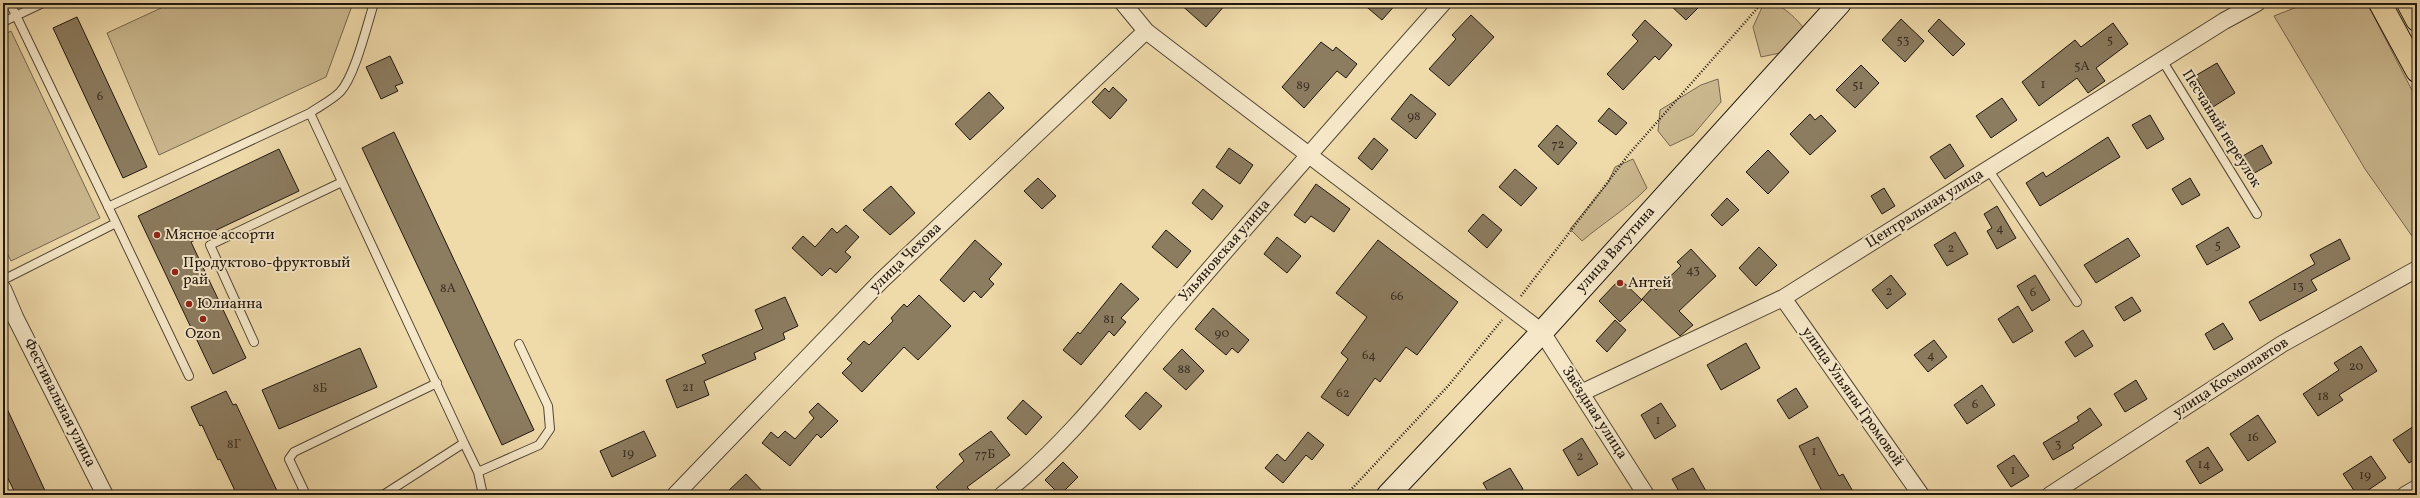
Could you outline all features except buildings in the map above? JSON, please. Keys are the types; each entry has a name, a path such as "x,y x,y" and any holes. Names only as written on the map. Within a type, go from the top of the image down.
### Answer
{"main road":[{"name":"улица Ватутина","path":"1388,495 1542,332 1840,3"},
{"path":"2380,3 2417,71"},
{"path":"2408,3 2417,20"}],"street":[{"path":"1123,3 1146,31 1307,156 1542,332"},
{"name":"Ульяновская улица","path":"1002,495 1027,476 1071,430 1307,156 1443,3"},
{"name":"Центральная улица","path":"1581,393 1783,298 2162,60 2257,3"},
{"name":"улица Чехова","path":"682,493 881,281 1146,31"},
{"name":"улица Космонавтов","path":"2050,495 2282,344 2417,270"},
{"name":"Фестивальная улица","path":"3,289 9,320 105,495"},
{"name":"улица Ульяны Громовой","path":"1783,298 1921,495"},
{"name":"Звёздная улица","path":"1542,332 1646,495"},
{"path":"2405,495 2417,488"}],"lane":[{"path":"10,3 189,376"},
{"path":"3,22 43,3"},
{"path":"108,207 310,113 335,96 349,79 374,3"},
{"name":"Песчаный переулок","path":"2162,60 2257,214"},
{"path":"310,113 478,472 483,495"},
{"path":"1988,169 2076,302"},
{"path":"254,342 210,245 342,182"},
{"path":"3,280 116,223"},
{"path":"478,472 539,445 550,429 548,406 519,344"},
{"path":"306,495 289,459 294,452 437,383"},
{"path":"383,495 464,443"}],"path":[{"path":"1346,495 1448,386 1511,309 1629,154 1762,3"}],"shaded area":[{"path":"172,3 353,3 326,77 159,155 107,33"},
{"path":"1764,3 1784,9 1794,17 1808,33 1794,50 1761,57 1753,27"},
{"path":"2307,3 2367,3 2417,100 2417,233 2412,236 2365,169 2274,16"},
{"path":"11,31 100,218 11,261 3,245 3,35"},
{"path":"1718,79 1721,102 1693,135 1670,146 1658,131 1660,110 1701,85"},
{"path":"1633,159 1647,188 1632,202 1582,241 1570,229 1608,183 1615,167"}],"place":[{"name":"Мясное ассорти","path":"157,235"},
{"name":"Продуктово-фруктовый рай","path":"175,272"},
{"name":"Антей","path":"1620,283"},
{"name":"Юлианна","path":"189,304"},
{"name":"Ozon","path":"203,319"}]}
